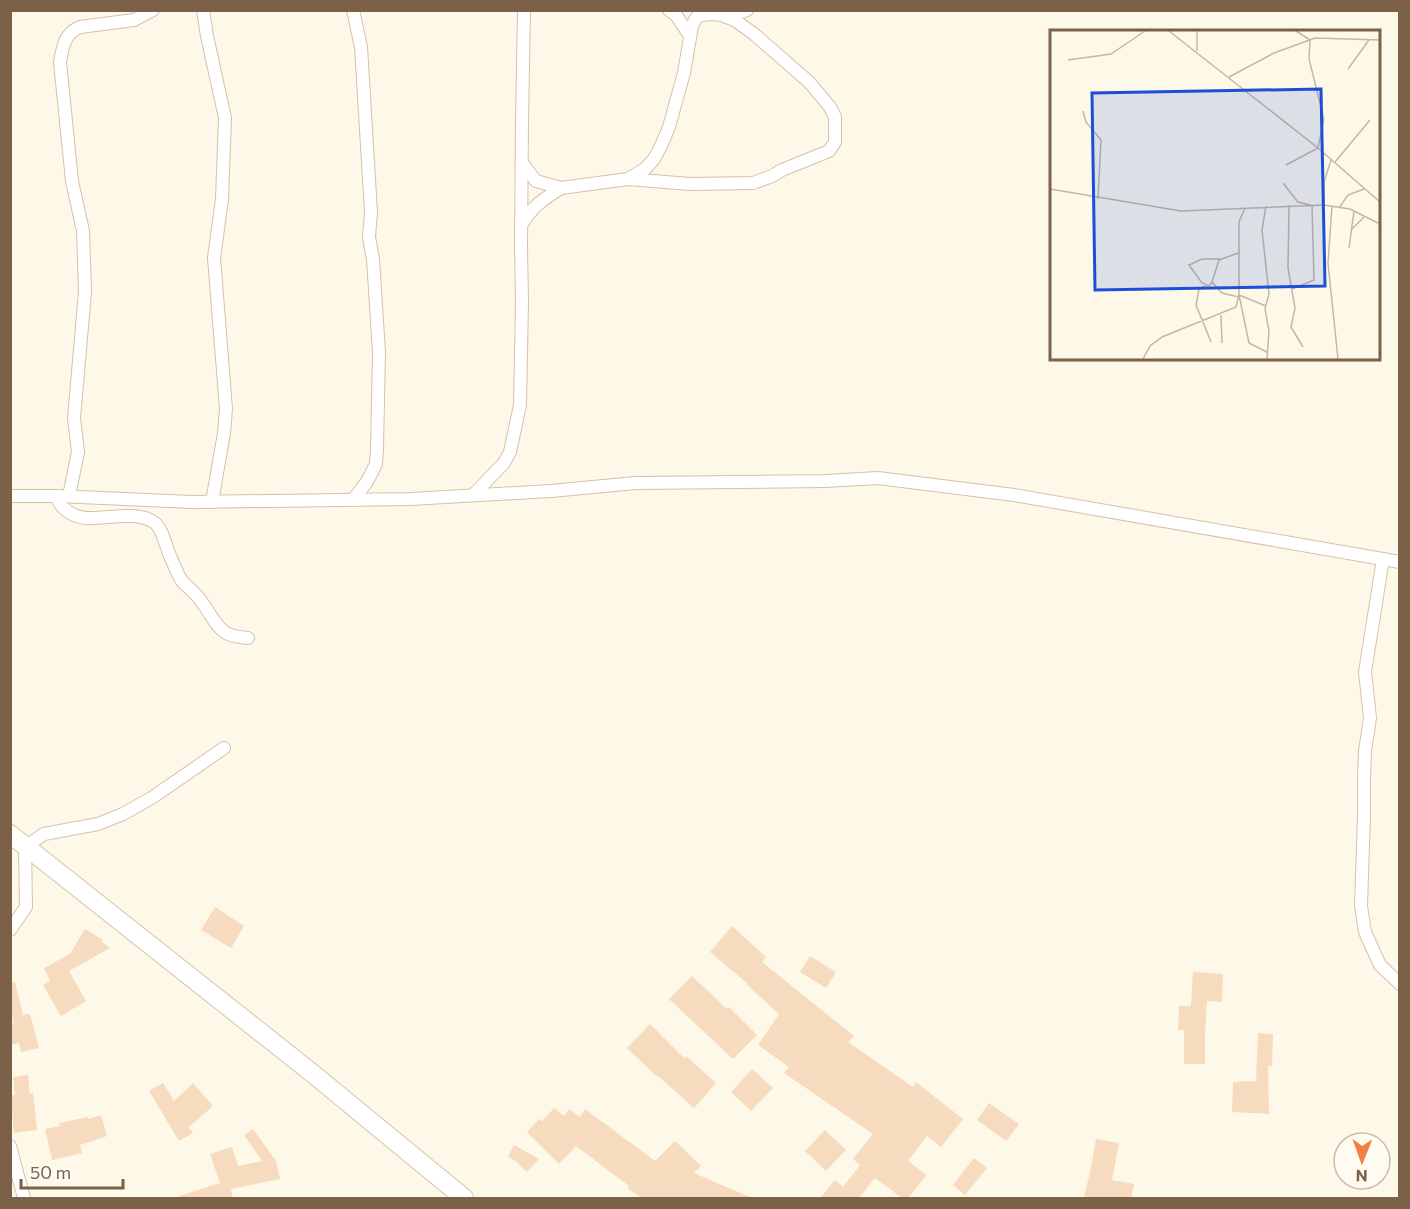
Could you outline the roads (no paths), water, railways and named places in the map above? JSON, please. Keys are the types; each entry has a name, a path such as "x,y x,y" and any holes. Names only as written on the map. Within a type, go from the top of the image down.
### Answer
{"main road":[{"path":"10,834 312,1073 464,1198"}],"street":[{"path":"153,10 134,20 74,29 64,41 63,46 60,62 72,181 83,231 85,292 75,410 78,452 63,496 58,503 81,517 129,516 153,522 159,527 181,579 199,598 216,623 232,636 248,638"},
{"path":"203,10 225,118 222,199 214,258 226,409 212,502"},
{"path":"353,10 361,47 371,213 369,237 374,259 379,352 376,464 366,483 353,500"},
{"path":"473,495 504,463 510,452 520,405 524,10"},
{"path":"726,17 747,10"},
{"path":"672,13 696,18"},
{"path":"672,13 690,36"},
{"path":"522,163 536,181 561,188 628,179 690,184 753,183 829,150 835,142 835,117 830,107 809,81 754,34 726,17 701,15 696,18 692,26 677,100 661,146 645,169 628,179"},
{"path":"521,225 539,202 561,188"},
{"path":"10,496 192,502 411,499 551,491 635,483 825,481 878,478 1014,495 1400,562"},
{"path":"1383,559 1365,672 1370,718 1365,751 1361,906 1365,932 1380,965 1400,984"},
{"path":"10,930 26,907 25,847 44,834 98,824 123,814 153,797 224,748"},
{"path":"10,1146 24,1198"}]}
